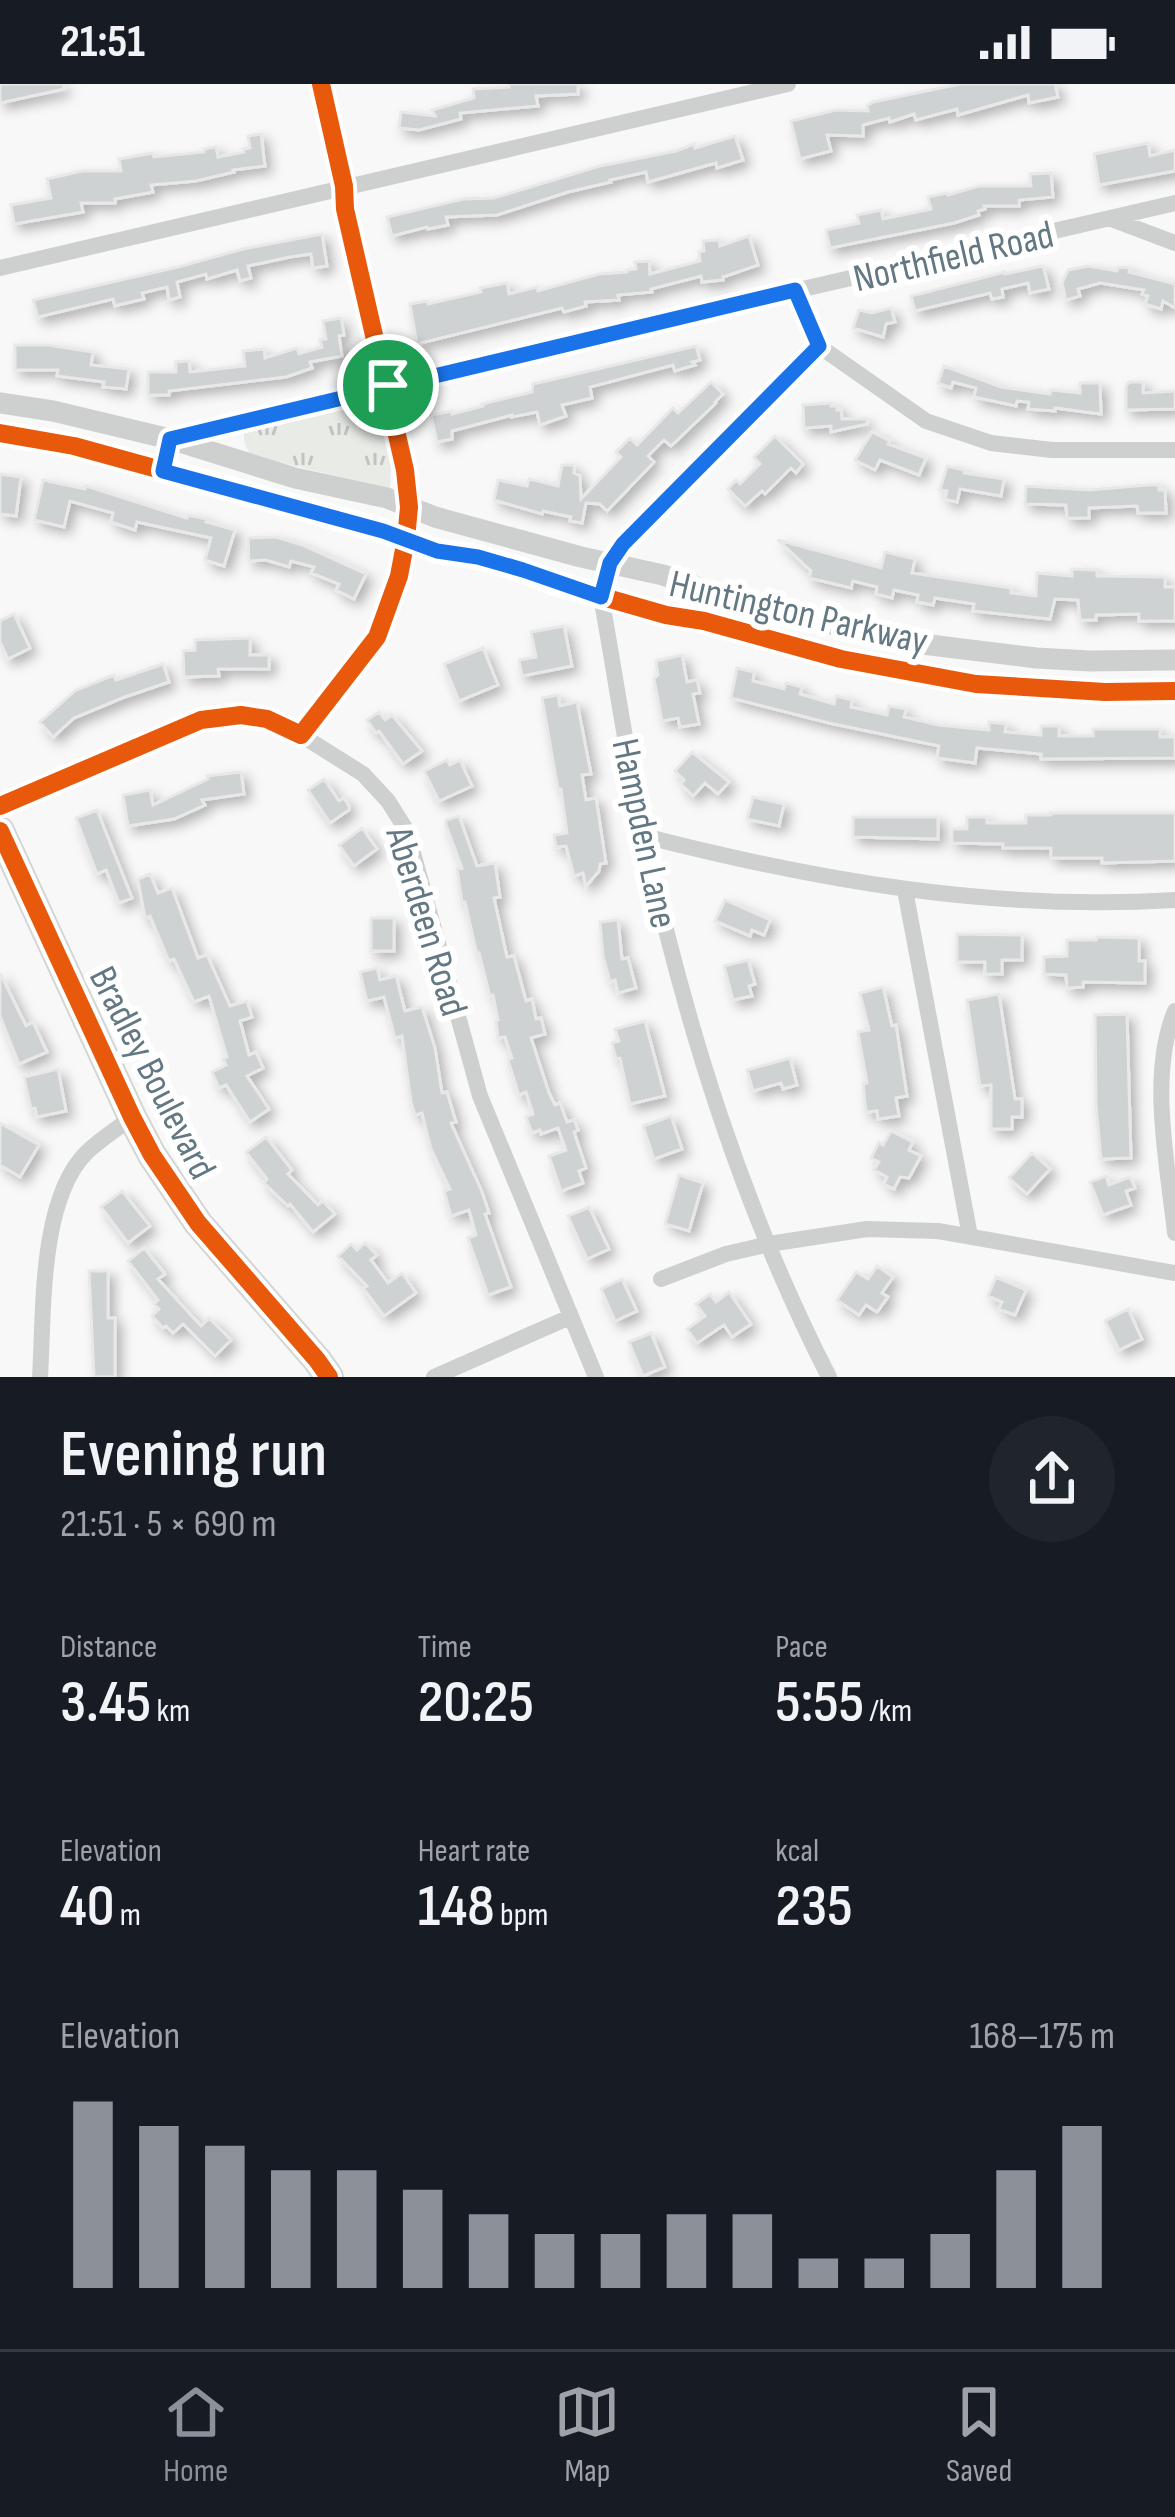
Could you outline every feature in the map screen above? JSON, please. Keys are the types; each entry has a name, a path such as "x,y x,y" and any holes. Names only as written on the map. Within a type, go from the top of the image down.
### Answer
{"main road":[{"name":"Bradley Boulevard","path":"0,831 152,1155 198,1223 328,1377"}],"street":[{"path":"0,268 788,84"},
{"name":"Northfield Road","path":"170,439 1175,203"},
{"path":"1111,220 1175,242"},
{"path":"301,735 377,637 399,576 406,539 405,470 364,286"},
{"path":"795,290 819,346 926,421 991,443 1052,451 1175,450"},
{"name":"Hampden Lane","path":"819,346 623,544 610,563 601,597 644,836 702,1068 769,1244 830,1377"},
{"name":"Huntington Parkway","path":"0,403 170,439 295,478 369,494 435,518 914,643 1054,659 1175,660"},
{"name":"Huntington Parkway","path":"0,433 47,440 163,471 437,551 478,557 666,616 704,621 841,659 957,681 1105,692 1175,691"},
{"path":"163,471 170,439"},
{"name":"Aberdeen Road","path":"0,806 201,720 241,715 267,719 301,735 363,773 407,831 480,1096 596,1377"},
{"path":"644,836 757,865 905,890 1016,901 1175,900"},
{"path":"905,890 970,1236"},
{"path":"1175,1011 1168,1027 1161,1087 1175,1233"},
{"path":"40,1377 54,1214 85,1154 132,1117"},
{"path":"661,1279 726,1254 867,1229 970,1236 1175,1273"},
{"path":"434,1377 570,1317"}],"green space":[{"path":"375,401 391,463 390,489 250,455 244,441 244,430"}],"building":[{"path":"0,84 63,84 64,89 0,103"},
{"path":"578,84 578,94 536,96 538,106 460,113 461,119 419,130 399,128 401,112 435,116 432,110 474,98 473,89"},
{"path":"960,84 1055,84 1058,97 1029,103 1028,95 958,115 957,109 916,120 914,114 890,122 889,118 863,125 863,136 827,135 831,151 800,159 791,121 836,110 868,111 873,102"},
{"path":"261,134 265,166 151,185 153,192 115,199 115,203 81,203 83,212 14,224 11,205 51,198 47,179 82,171 121,171 119,159 153,153 154,157 216,147 218,157 244,152 250,148 248,136"},
{"path":"735,136 743,160 717,168 716,163 648,182 646,172 497,215 446,217 448,225 392,236 387,217 463,199 494,198 600,166"},
{"path":"1148,143 1150,156 1175,150 1175,171 1099,185 1094,154"},
{"path":"1051,173 1053,197 1019,200 1019,206 984,206 979,215 954,223 830,248 826,230 859,223 857,215 881,210 883,219 931,209 928,197 979,186 1031,186 1030,174"},
{"path":"322,234 327,266 313,268 311,254 290,257 248,266 251,278 240,281 237,270 177,282 180,297 169,300 167,287 115,306 113,299 38,317 33,300 243,249"},
{"path":"749,236 758,265 723,280 702,282 701,276 652,292 618,295 619,300 585,302 586,306 564,312 562,308 417,344 410,304 428,304 507,283 509,294 537,287 538,291 599,274 627,272 636,269 635,262 649,261 650,274 700,261 703,241 719,240 720,246"},
{"path":"1043,266 1049,289 1030,293 1028,283 1002,289 1003,297 992,299 990,293 915,311 911,296"},
{"path":"1088,266 1117,271 1118,267 1130,268 1129,272 1175,284 1175,308 1163,301 1161,309 1145,304 1144,290 1100,283 1078,289 1080,296 1066,300 1062,283 1068,270"},
{"path":"891,308 895,322 886,324 883,337 853,328 859,310 872,313"},
{"path":"341,318 342,356 310,362 312,368 286,377 148,395 148,372 176,372 176,362 189,361 190,372 245,366 243,351 264,349 265,358 297,348 299,354 322,347 320,340 326,339 323,321"},
{"path":"15,345 93,352 91,365 129,369 126,389 57,376 58,370 15,370"},
{"path":"696,346 700,360 692,362 695,365 675,371 673,365 590,387 592,398 562,405 566,416 540,425 537,412 512,415 452,431 452,439 437,442 431,415 483,406 532,392 533,384"},
{"path":"944,366 1001,387 1050,394 1051,390 1080,393 1080,383 1100,383 1101,414 1028,409 1029,402 1017,401 1016,406 974,397 976,388 938,383"},
{"path":"711,382 723,394 716,403 671,446 664,440 648,456 654,462 607,511 600,504 586,503 582,523 494,500 498,480 527,486 529,479 558,486 562,465 574,465 574,473 580,476 581,499 621,457 616,452 630,438 637,445 673,408 678,413"},
{"path":"1129,382 1143,382 1143,393 1175,391 1175,409 1126,410"},
{"path":"831,403 841,410 842,419 867,419 867,424 831,432 831,426 804,428 803,405"},
{"path":"872,432 888,444 926,458 919,475 880,460 875,470 855,460"},
{"path":"775,436 803,464 796,473 791,468 745,506 728,489 760,464 754,457"},
{"path":"947,466 1004,479 1001,496 960,489 957,502 945,499 947,491 940,490"},
{"path":"0,474 21,477 16,516 0,514"},
{"path":"43,480 86,486 235,530 224,566 205,560 211,538 137,522 135,530 111,522 113,513 70,501 64,527 34,520"},
{"path":"1159,485 1159,490 1165,490 1166,513 1138,513 1137,506 1089,508 1089,518 1067,518 1066,505 1025,504 1026,486 1089,490"},
{"path":"276,537 366,574 354,599 336,590 339,584 311,573 314,567 291,561 289,567 249,561 248,538"},
{"path":"778,540 881,568 885,552 915,559 912,573 1036,596 1037,573 1072,576 1072,569 1097,570 1097,576 1165,577 1165,587 1175,587 1175,621 1139,621 1139,614 1080,620 1078,600 1055,599 1050,619 973,611 974,604 935,598 933,605 917,602 918,595 894,590 892,598 876,594 877,587 853,581 851,588 809,578 811,571"},
{"path":"14,614 30,648 8,659 0,642 0,621"},
{"path":"564,626 572,666 522,676 519,660 536,657 531,632"},
{"path":"250,638 250,655 269,655 269,669 218,669 219,676 184,677 183,651 195,650 195,640"},
{"path":"483,648 498,685 459,701 444,664"},
{"path":"682,655 687,682 697,680 700,693 693,694 699,724 680,727 678,718 662,721 654,679 656,661"},
{"path":"163,664 169,682 74,718 53,737 40,722 76,690"},
{"path":"737,668 754,672 753,681 784,689 786,683 802,687 800,694 834,704 836,696 852,700 851,707 887,715 889,706 906,709 904,717 938,725 989,730 989,722 1006,724 1005,732 1041,735 1041,726 1059,726 1059,736 1093,736 1093,729 1160,729 1160,737 1175,737 1175,758 1041,759 1041,754 977,748 975,763 937,758 939,746 731,698"},
{"path":"558,695 560,706 577,702 591,774 582,775 586,800 596,798 606,863 600,864 586,886 583,873 574,876 566,846 556,847 554,835 567,833 542,698"},
{"path":"379,712 385,720 392,715 422,751 403,764 367,720"},
{"path":"692,752 729,782 718,794 705,783 693,796 681,784 684,780 675,771"},
{"path":"447,760 450,765 460,760 472,786 439,801 424,771"},
{"path":"241,772 244,794 202,800 205,805 174,819 128,826 123,795 150,790 153,805 207,776"},
{"path":"324,779 339,801 344,798 349,806 330,823 308,790"},
{"path":"753,797 784,804 779,826 747,819"},
{"path":"97,810 132,898 119,903 106,870 97,874 76,818"},
{"path":"1175,813 1175,861 1102,863 1102,858 1051,858 1051,848 952,843 952,829 967,829 967,817 987,817 987,823 1026,823 1026,815"},
{"path":"459,816 477,866 495,863 500,897 494,898 507,957 514,956 526,1001 532,999 545,1034 531,1038 555,1105 560,1103 567,1122 574,1120 578,1130 574,1132 586,1168 579,1171 583,1183 561,1191 549,1156 566,1150 558,1128 532,1133 526,1117 533,1114 526,1092 519,1095 505,1037 498,1038 493,995 462,902 457,869 462,868 446,825 446,820"},
{"path":"853,817 938,817 938,839 853,837"},
{"path":"362,828 377,849 354,866 339,845"},
{"path":"150,874 158,893 172,888 198,958 207,955 230,1006 247,1001 252,1017 240,1021 249,1055 256,1052 263,1068 247,1076 269,1109 250,1122 226,1085 219,1088 212,1072 226,1065 223,1059 227,1057 209,996 194,1002 150,916 145,918 138,879"},
{"path":"725,900 770,920 764,935 752,930 750,936 715,921"},
{"path":"371,918 394,918 394,951 371,951"},
{"path":"618,920 622,959 628,958 636,988 618,993 603,956 600,922"},
{"path":"957,934 1022,935 1022,960 1002,960 1002,974 985,974 985,962 957,962"},
{"path":"1139,938 1145,983 1083,982 1083,987 1067,988 1066,975 1044,974 1044,957 1067,956 1067,940"},
{"path":"748,960 755,984 749,986 752,996 733,1000 724,966"},
{"path":"377,968 380,980 396,976 405,1011 422,1007 442,1093 447,1092 456,1122 451,1123 482,1192 511,1287 488,1295 468,1238 476,1235 469,1210 451,1216 444,1191 450,1189 431,1149 422,1113 415,1115 411,1102 402,1036 395,1038 384,997 367,1001 360,972"},
{"path":"0,973 26,1026 33,1022 47,1052 19,1064 0,1016"},
{"path":"883,987 892,1026 896,1025 907,1096 896,1098 899,1116 878,1119 877,1111 866,1112 863,1084 867,1083 858,1032 869,1030 860,993"},
{"path":"999,994 1015,1099 1022,1099 1022,1117 1012,1117 1012,1129 991,1129 991,1085 980,1086 967,1000"},
{"path":"1127,1014 1131,1158 1101,1159 1095,1015"},
{"path":"645,1021 665,1096 630,1104 612,1043 619,1041 615,1029"},
{"path":"790,1058 797,1085 783,1089 781,1083 753,1091 747,1070"},
{"path":"58,1069 66,1111 37,1117 24,1077"},
{"path":"671,1116 682,1149 654,1159 643,1126"},
{"path":"0,1123 39,1145 20,1177 0,1165"},
{"path":"891,1131 913,1142 909,1150 921,1156 909,1178 900,1177 894,1189 884,1184 887,1177 874,1170 879,1162 871,1158"},
{"path":"266,1137 292,1170 288,1174 318,1205 323,1201 335,1214 313,1232 264,1183 267,1179 246,1152"},
{"path":"1032,1153 1050,1169 1027,1194 1009,1178"},
{"path":"679,1175 703,1183 689,1231 665,1224"},
{"path":"1106,1176 1109,1185 1130,1177 1135,1188 1126,1191 1131,1205 1103,1215 1090,1182"},
{"path":"122,1191 150,1226 128,1243 101,1207"},
{"path":"589,1207 609,1249 587,1259 568,1216"},
{"path":"365,1243 377,1255 371,1260 388,1283 402,1273 416,1293 384,1316 363,1288 367,1286 338,1256 351,1244 357,1250"},
{"path":"144,1248 165,1274 158,1279 201,1326 209,1318 231,1340 215,1356 183,1324 173,1333 152,1316 159,1309 154,1304 158,1300 128,1261"},
{"path":"877,1266 893,1277 882,1293 888,1297 877,1312 866,1305 859,1315 837,1300 856,1272 868,1279"},
{"path":"89,1271 108,1271 108,1318 115,1318 115,1377 94,1377"},
{"path":"996,1277 1026,1290 1015,1315 999,1309 1002,1302 988,1296"},
{"path":"622,1279 637,1311 615,1321 601,1289"},
{"path":"729,1292 751,1324 732,1337 724,1325 697,1343 687,1329 705,1316 696,1304 710,1294 716,1302"},
{"path":"1128,1309 1142,1339 1119,1350 1105,1321"},
{"path":"651,1333 665,1367 643,1376 629,1342"}],"cycle path":[{"path":"0,806 201,720 241,715 267,719 301,735 377,637 399,576 409,507 405,470 321,84"},
{"path":"0,433 74,446 383,531 437,551 478,557 666,615 841,659 976,684 1175,691"},
{"path":"0,831 152,1155 198,1223 329,1377"}],"route":[{"path":"795,290 819,346 623,544 610,563 601,597 478,557 437,551 383,531 163,471 170,439 388,385 795,290"}]}
